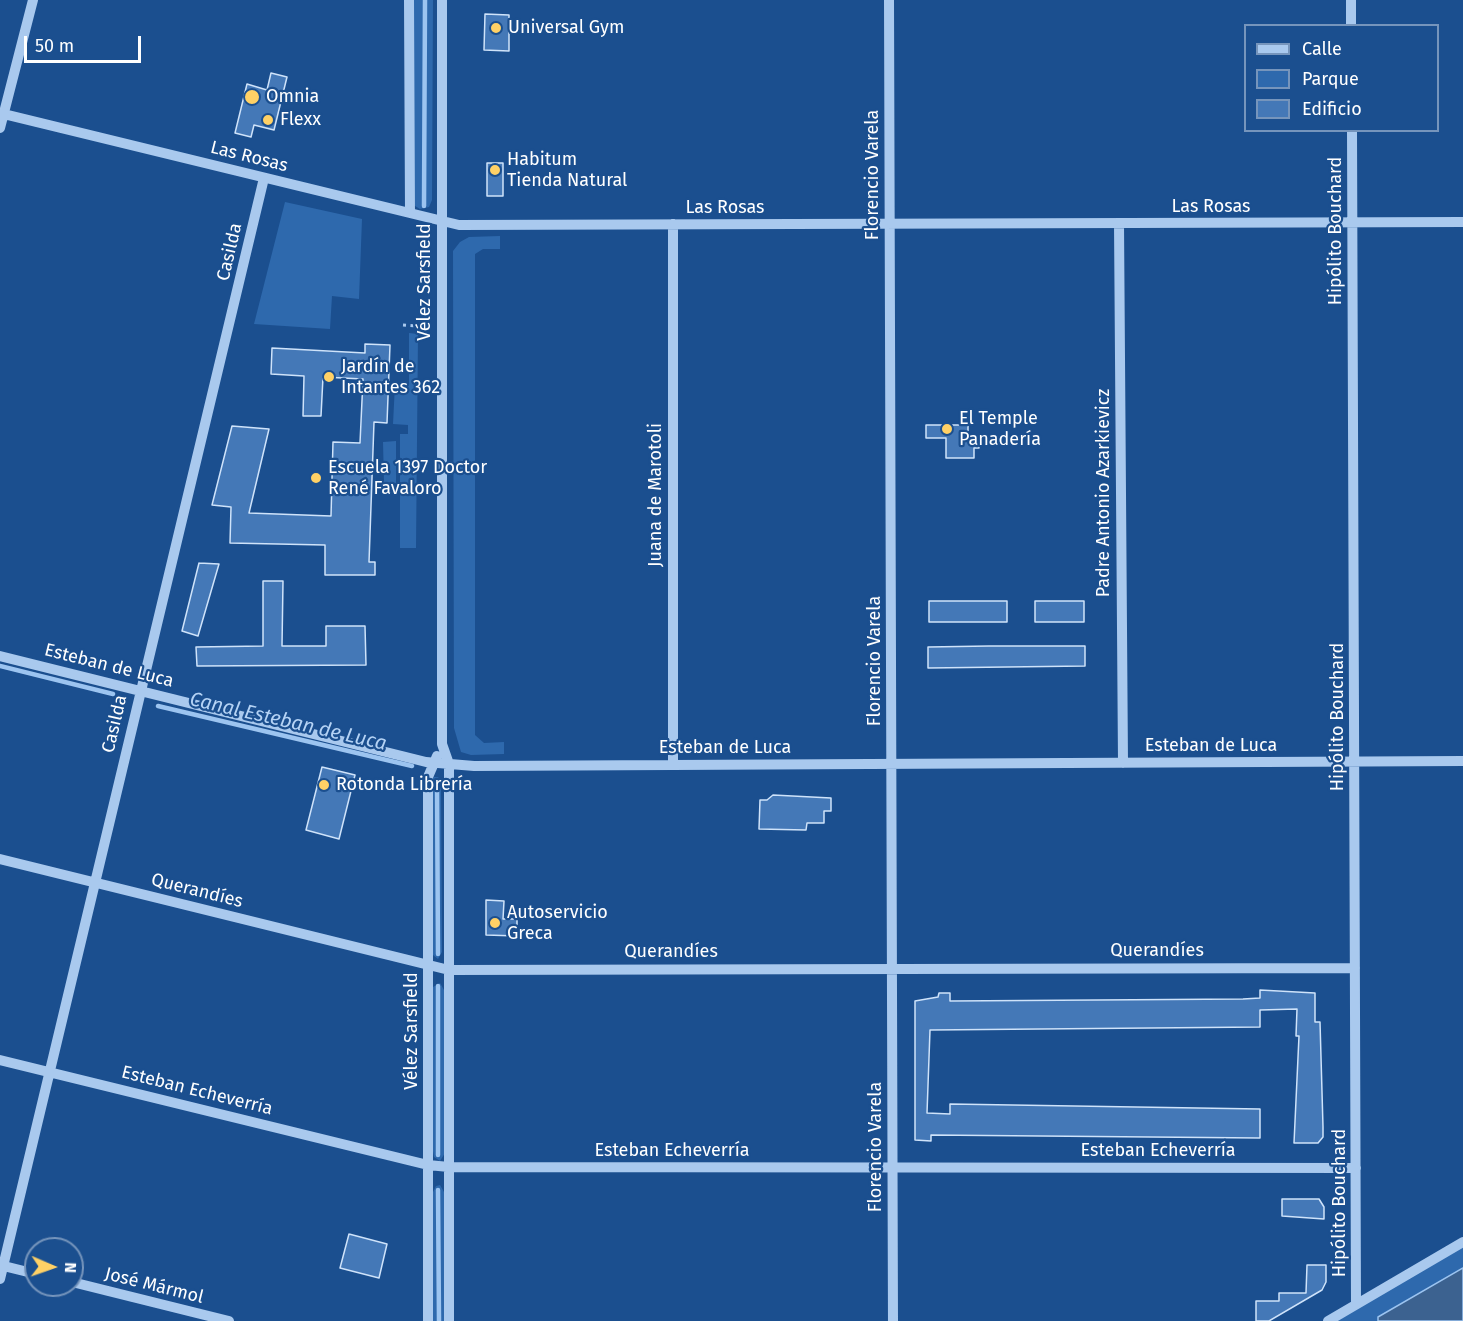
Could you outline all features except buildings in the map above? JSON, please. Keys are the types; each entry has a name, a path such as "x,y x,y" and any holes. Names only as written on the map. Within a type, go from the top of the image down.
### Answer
{"street":[{"path":"0,128 2,113 33,0"},
{"name":"Vélez Sarsfield","path":"410,0 410,213"},
{"name":"Vélez Sarsfield","path":"442,0 442,744 449,764 449,1321"},
{"name":"Florencio Varela","path":"889,0 893,1321"},
{"path":"1351,0 1351,24"},
{"name":"Las Rosas","path":"2,113 459,225 1463,222"},
{"name":"Hipólito Bouchard","path":"1352,132 1356,1304"},
{"name":"Casilda","path":"0,1279 264,178"},
{"name":"Padre Antonio Azarkievicz","path":"1119,223 1123,763"},
{"name":"Juana de Marotoli","path":"673,224 673,765"},
{"name":"Esteban de Luca","path":"0,656 449,764 1463,761"},
{"name":"Vélez Sarsfield","path":"429,1321 428,777 442,744"},
{"name":"Querandíes","path":"0,860 449,970 892,967 1355,968"},
{"name":"Esteban Echeverría","path":"0,1060 428,1165 449,1167 1356,1168"},
{"path":"1328,1321 1463,1242"},
{"path":"2,1265 24,1271"},
{"name":"José Mármol","path":"84,1285 229,1321"}],"path":[{"path":"403,325 442,328"}],"green space":[{"path":"414,0 433,0 432,200 429,207 420,209 415,206 413,192"},
{"path":"285,202 362,219 359,299 332,296 330,329 254,324"},
{"path":"500,236 500,249 483,249 475,254 475,735 484,743 504,742 504,754 471,755 461,752 454,728 453,251 460,242 469,237"},
{"path":"409,333 418,334 416,548 400,548 400,434 408,434 408,425 393,424 395,384 409,385"},
{"path":"396,441 396,483 384,483 383,442"},
{"path":"438,777 441,782 442,952 438,959 433,955 432,780"},
{"path":"440,983 444,990 445,1153 440,1161 434,1157 433,1151 433,987"},
{"path":"440,1185 444,1192 445,1321 433,1321 432,1194 436,1186"},
{"path":"1463,1242 1463,1321 1328,1321"}],"shaded area":[{"path":"1463,1268 1463,1321 1378,1321 1378,1317"}],"waterway":[{"path":"424,206 425,0"},
{"name":"Canal Esteban de Luca","path":"0,666 113,694"},
{"name":"Canal Esteban de Luca","path":"158,706 412,766"},
{"path":"437,782 438,954"},
{"path":"438,986 438,1155"},
{"path":"438,1190 439,1321"}],"place":[{"name":"Universal Gym","path":"496,28"},
{"name":"Omnia","path":"252,97"},
{"name":"Flexx","path":"268,120"},
{"name":"Habitum Tienda Natural","path":"495,170"},
{"name":"Jardín de Intantes 362","path":"329,377"},
{"name":"El Temple Panadería","path":"947,429"},
{"name":"Escuela 1397 Doctor René Favaloro","path":"316,478"},
{"name":"Rotonda Librería","path":"324,785"},
{"name":"Autoservicio Greca","path":"495,923"}]}
